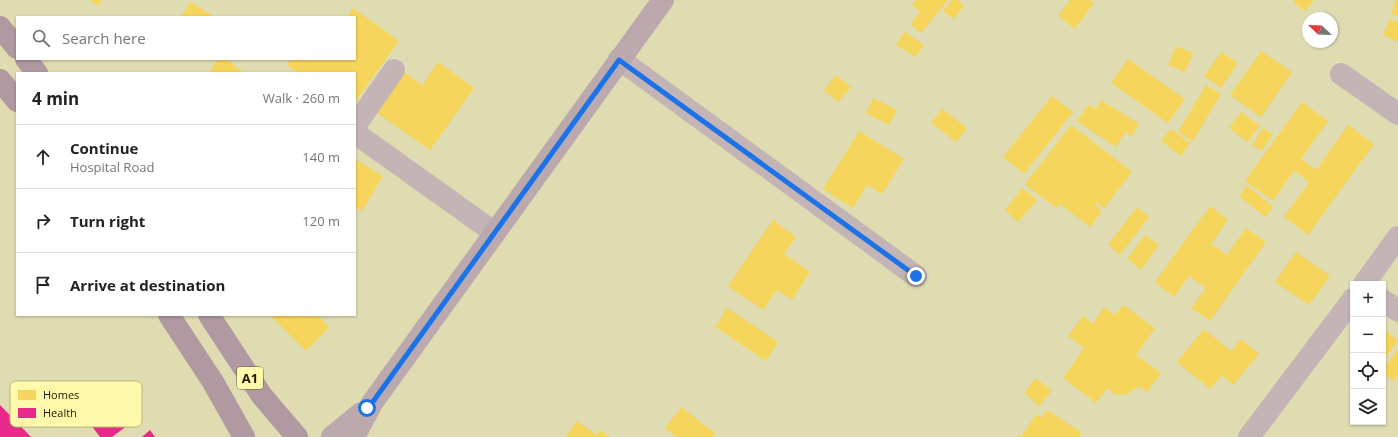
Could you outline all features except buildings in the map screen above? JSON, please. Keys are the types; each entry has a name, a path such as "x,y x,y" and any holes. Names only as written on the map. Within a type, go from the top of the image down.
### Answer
{"highway":[{"path":"0,27 16,47"},
{"path":"27,60 36,72"},
{"path":"0,80 16,100"},
{"name":"A1","path":"170,316 213,382 244,437"},
{"name":"A1","path":"209,316 262,396 297,437"}],"street":[{"path":"354,437 372,403 663,0"},
{"path":"619,60 916,276"},
{"path":"356,125 394,70"},
{"path":"1340,74 1398,114"},
{"path":"356,134 494,233"},
{"path":"1366,281 1398,237"},
{"path":"1386,302 1398,311"},
{"path":"1250,437 1350,303"},
{"path":"332,437 347,426 372,403"}],"route":[{"path":"367,408 619,60 916,276"}]}
